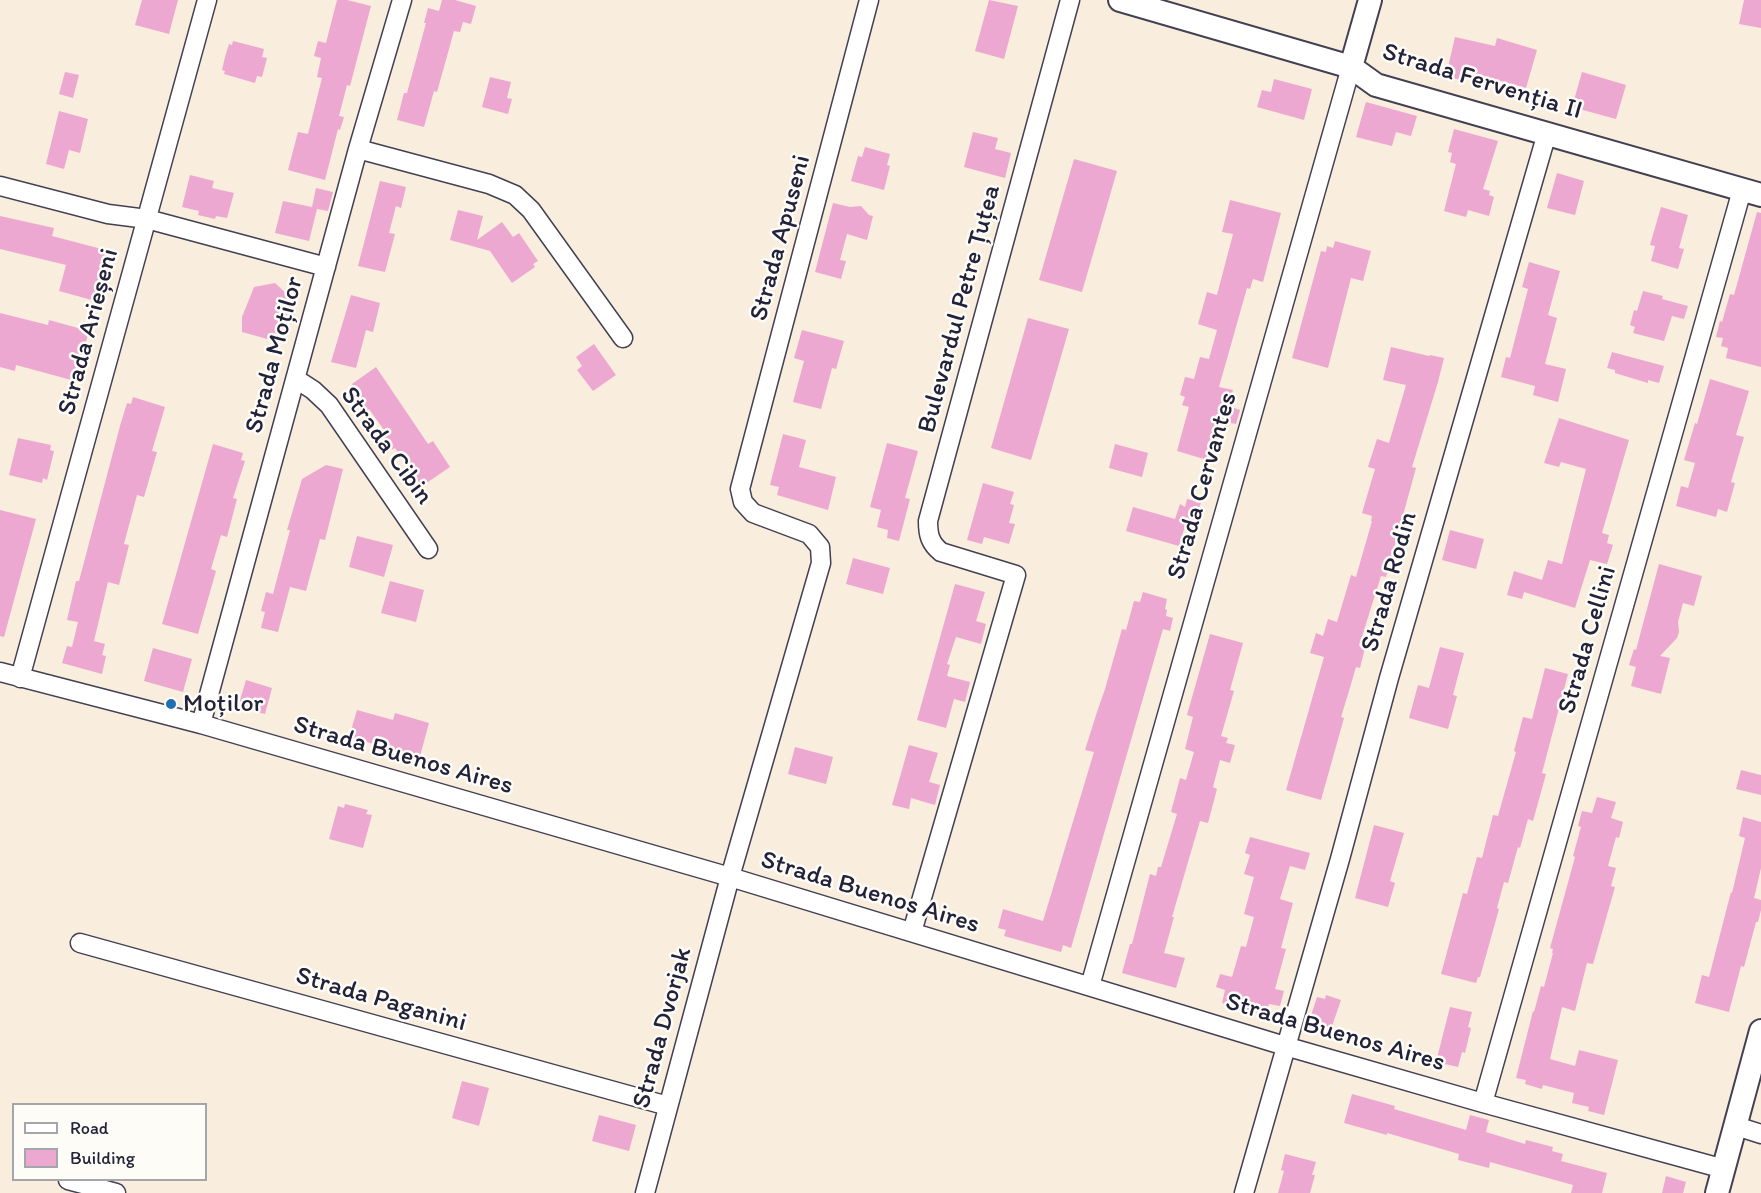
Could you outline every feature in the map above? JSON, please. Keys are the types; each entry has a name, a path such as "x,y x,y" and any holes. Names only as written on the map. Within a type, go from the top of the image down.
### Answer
{"street":[{"name":"Strada Arieșeni","path":"20,678 207,0"},
{"name":"Strada Moților","path":"201,724 358,149 402,0"},
{"name":"Strada Apuseni","path":"740,489 869,0"},
{"name":"Bulevardul Petre Țuțea","path":"912,932 1016,575 941,552 933,545 928,534 928,521 1070,0"},
{"name":"Strada Fervenția II","path":"1120,0 1352,67 1376,85 1751,192"},
{"name":"Strada Cervantes","path":"1090,986 1370,0"},
{"name":"Strada Rodin","path":"1245,1193 1389,678 1546,133"},
{"path":"358,149 489,184 514,195 531,210 624,338"},
{"path":"0,186 108,214 147,219 326,267"},
{"name":"Strada Cellini","path":"1483,1104 1751,192"},
{"name":"Strada Cibin","path":"296,379 313,390 329,405 428,549"},
{"name":"Strada Dvorjak","path":"645,1193 730,877 821,563 820,547 809,534 753,513 743,502 740,489"},
{"name":"Strada Buenos Aires","path":"0,672 201,724 730,877 1483,1104 1724,1169"},
{"name":"Strada Paganini","path":"80,943 668,1106"},
{"path":"1717,1193 1761,1031"},
{"path":"1736,1126 1761,1134"},
{"path":"75,1181 116,1193"}],"building":[{"path":"142,0 178,0 169,34 135,25"},
{"path":"337,0 371,6 350,86 347,85 339,116 344,117 340,130 338,129 325,180 288,170 298,132 308,134 322,78 317,77 321,58 314,56 318,41 326,43"},
{"path":"442,0 455,0 476,6 471,24 463,22 460,32 454,31 437,92 434,91 424,127 397,120 404,93 407,93 428,8 439,11"},
{"path":"989,0 1018,6 1004,59 975,51"},
{"path":"1744,0 1761,0 1761,28 1739,24"},
{"path":"1455,37 1495,46 1497,38 1537,50 1526,88 1473,73 1472,78 1460,75 1460,80 1446,76"},
{"path":"233,41 264,49 262,57 267,58 262,77 257,76 255,83 224,74 225,71 222,70 225,57 229,44 232,45"},
{"path":"65,72 79,75 73,98 59,94"},
{"path":"1582,72 1626,85 1616,119 1572,107"},
{"path":"490,77 511,82 507,98 512,99 508,114 482,107"},
{"path":"1274,79 1312,89 1304,120 1257,107 1262,90 1271,92"},
{"path":"1366,102 1417,116 1411,136 1396,132 1392,146 1356,137"},
{"path":"59,111 88,119 80,153 69,150 64,169 46,164"},
{"path":"1454,129 1498,141 1483,189 1490,191 1489,195 1494,197 1489,216 1468,210 1466,217 1444,211 1456,164 1450,162 1452,153 1448,152"},
{"path":"973,132 998,138 995,149 1011,153 1005,178 964,167"},
{"path":"865,147 890,154 887,165 890,166 884,190 851,181 858,156 862,157"},
{"path":"1074,159 1117,171 1082,292 1039,280"},
{"path":"1557,173 1584,181 1575,215 1547,208"},
{"path":"190,175 214,181 212,188 234,193 227,218 216,216 215,219 198,215 199,211 182,207"},
{"path":"380,181 406,187 401,208 396,206 389,233 395,234 385,272 358,266"},
{"path":"316,188 333,192 328,211 317,209 309,241 275,233 283,201 312,207"},
{"path":"1230,200 1281,213 1263,282 1253,279 1250,289 1247,288 1219,387 1233,390 1228,406 1240,410 1236,424 1226,422 1214,462 1177,451 1189,407 1182,405 1185,397 1180,395 1185,377 1194,379 1200,357 1209,359 1217,330 1198,324 1207,292 1217,295 1233,234 1222,232"},
{"path":"833,203 850,207 861,206 873,216 867,240 847,234 840,260 846,261 841,279 815,272"},
{"path":"1661,207 1688,215 1679,248 1684,249 1678,269 1651,261 1655,246 1650,245"},
{"path":"458,210 483,216 477,240 502,222 513,237 519,233 538,261 533,264 535,267 512,283 490,251 450,240"},
{"path":"1757,212 1761,213 1761,367 1726,358 1728,348 1721,346 1723,338 1716,337 1730,294 1734,295"},
{"path":"0,216 54,228 52,236 113,252 99,302 59,291 66,265 0,249"},
{"path":"1335,241 1371,251 1363,281 1351,278 1328,368 1292,358 1321,251 1326,252 1327,246 1333,248"},
{"path":"1529,262 1560,271 1548,315 1557,318 1545,364 1566,369 1558,402 1533,395 1535,386 1501,377 1506,357 1510,358 1528,289 1522,287"},
{"path":"275,283 290,297 285,329 278,342 242,332 242,317 254,287"},
{"path":"1643,291 1688,306 1684,319 1672,316 1664,341 1633,333 1635,327 1630,325"},
{"path":"351,295 380,303 373,332 366,330 356,368 331,362"},
{"path":"0,313 48,325 49,320 89,331 75,381 16,365 15,371 0,367"},
{"path":"1028,318 1069,329 1031,460 991,448"},
{"path":"802,330 844,341 836,369 832,368 821,409 793,402 804,361 794,358"},
{"path":"594,344 616,375 593,391 577,370 582,366 576,357"},
{"path":"1391,347 1444,358 1412,467 1416,468 1386,577 1381,576 1359,646 1365,648 1360,668 1356,667 1341,717 1344,718 1321,800 1286,790 1324,657 1310,653 1316,633 1323,636 1328,619 1337,622 1351,575 1356,577 1372,521 1372,516 1362,513 1375,469 1368,467 1377,439 1389,443 1406,385 1383,380"},
{"path":"1612,352 1664,366 1659,383 1648,380 1648,383 1615,373 1615,370 1607,368"},
{"path":"376,367 428,444 433,441 450,467 422,486 406,470 409,468 395,448 391,450 380,433 384,430 369,409 366,412 354,395 357,392 352,384"},
{"path":"1710,379 1749,391 1736,435 1744,437 1731,482 1735,483 1727,512 1718,509 1716,517 1676,506 1681,486 1688,488 1695,463 1684,460"},
{"path":"133,397 165,407 152,451 157,452 144,497 137,495 124,544 129,545 119,585 108,582 94,641 105,644 102,655 106,656 102,674 62,663 67,646 72,647 78,622 67,620 76,581 79,581 127,403 131,404"},
{"path":"1559,418 1629,440 1602,533 1609,535 1607,543 1613,545 1607,564 1590,560 1575,608 1524,592 1522,599 1507,595 1514,571 1542,580 1548,560 1562,564 1586,469 1561,462 1559,467 1544,463"},
{"path":"783,434 806,440 799,467 836,477 828,510 777,495 779,487 770,485"},
{"path":"18,438 51,445 50,450 54,451 47,480 43,478 42,483 9,475"},
{"path":"887,443 918,451 905,498 910,499 899,541 887,538 888,530 877,527 881,510 870,507"},
{"path":"213,444 243,453 241,460 245,461 233,498 237,499 227,537 221,535 211,569 216,571 198,634 162,624"},
{"path":"1115,444 1148,453 1142,477 1109,468"},
{"path":"326,465 343,469 325,540 320,539 306,591 290,587 278,632 261,628 265,612 261,611 266,592 273,594 290,530 287,530 302,479"},
{"path":"983,483 1014,492 1010,504 1014,505 1009,523 1015,524 1009,544 984,537 982,544 967,540"},
{"path":"1187,499 1201,502 1194,528 1185,526 1179,546 1126,531 1133,507 1175,519 1180,504 1185,507"},
{"path":"0,510 36,519 4,637 0,636"},
{"path":"1450,530 1484,539 1476,569 1442,560"},
{"path":"357,536 393,545 384,577 349,567"},
{"path":"853,558 890,568 883,594 846,584"},
{"path":"1659,564 1702,576 1694,606 1683,603 1677,638 1660,656 1670,658 1661,694 1631,686 1636,667 1629,665 1634,649 1636,650"},
{"path":"390,581 424,590 416,622 381,613"},
{"path":"955,584 985,592 976,621 986,624 981,644 956,637 947,664 950,665 947,676 970,682 965,702 954,699 946,728 917,720"},
{"path":"1143,592 1167,599 1166,616 1173,618 1170,631 1163,629 1071,948 1063,945 1061,952 1004,936 1006,930 998,928 1003,909 1043,921 1094,752 1085,750 1122,629 1126,630 1134,601 1140,602"},
{"path":"1210,634 1243,643 1230,690 1234,691 1221,736 1228,738 1226,743 1235,745 1230,763 1220,760 1213,787 1217,789 1208,823 1200,821 1172,917 1174,917 1164,953 1185,958 1176,988 1122,973 1150,874 1156,876 1158,867 1161,867 1177,814 1171,812 1180,778 1186,780 1194,752 1185,749 1193,717 1187,715"},
{"path":"1440,647 1464,653 1453,695 1457,696 1448,729 1409,718 1418,685 1429,688"},
{"path":"153,648 192,659 183,692 144,681"},
{"path":"1545,668 1568,674 1542,773 1546,774 1533,821 1528,819 1508,883 1504,882 1480,977 1476,983 1441,974 1463,893 1467,894 1477,857 1482,858 1493,815 1498,816 1523,717 1532,719"},
{"path":"246,680 272,688 265,714 238,707"},
{"path":"357,710 393,720 395,713 429,723 420,756 414,754 413,758 390,752 391,749 349,737"},
{"path":"909,745 938,753 929,782 940,785 935,805 911,798 909,809 892,805"},
{"path":"795,747 833,757 826,784 788,774"},
{"path":"1741,770 1761,775 1761,795 1736,789"},
{"path":"1597,797 1616,802 1611,818 1623,822 1608,866 1616,868 1611,886 1615,887 1593,964 1587,963 1575,1011 1562,1007 1550,1059 1575,1066 1579,1050 1618,1060 1604,1115 1588,1111 1589,1107 1572,1103 1574,1093 1543,1085 1542,1089 1525,1084 1526,1080 1516,1078 1533,1011 1541,986 1544,987 1553,953 1553,949 1550,948 1575,857 1573,856 1581,827 1578,826 1582,811 1592,813"},
{"path":"345,804 368,810 366,814 372,815 363,848 329,839 338,806 344,808"},
{"path":"1743,817 1761,822 1761,868 1754,898 1761,900 1761,910 1744,967 1741,966 1729,1012 1695,1003 1702,975 1709,977 1732,893 1745,838 1739,836"},
{"path":"1374,825 1404,833 1390,881 1395,883 1388,907 1355,898"},
{"path":"1250,837 1310,853 1305,870 1290,866 1280,899 1293,903 1281,948 1286,949 1275,989 1284,991 1280,1006 1269,1004 1266,1015 1222,1003 1225,990 1216,987 1220,974 1232,977 1241,946 1246,947 1254,917 1244,914 1254,877 1244,874 1250,855 1245,853"},
{"path":"1326,995 1341,1000 1330,1032 1322,1030 1320,1033 1307,1028 1317,997 1325,999"},
{"path":"1450,1007 1472,1012 1465,1053 1462,1052 1458,1067 1436,1062"},
{"path":"462,1081 489,1088 479,1126 452,1118"},
{"path":"1352,1094 1466,1130 1470,1115 1489,1120 1486,1132 1525,1144 1526,1140 1553,1147 1552,1151 1563,1154 1561,1161 1607,1173 1602,1193 1571,1193 1573,1185 1490,1162 1489,1168 1458,1160 1459,1154 1344,1123"},
{"path":"599,1115 636,1125 629,1151 592,1141"},
{"path":"1285,1154 1316,1162 1310,1193 1278,1193 1284,1171 1281,1170"},
{"path":"1666,1176 1686,1182 1683,1193 1662,1193"}],"place":[{"name":"Moților","path":"171,704"}]}
